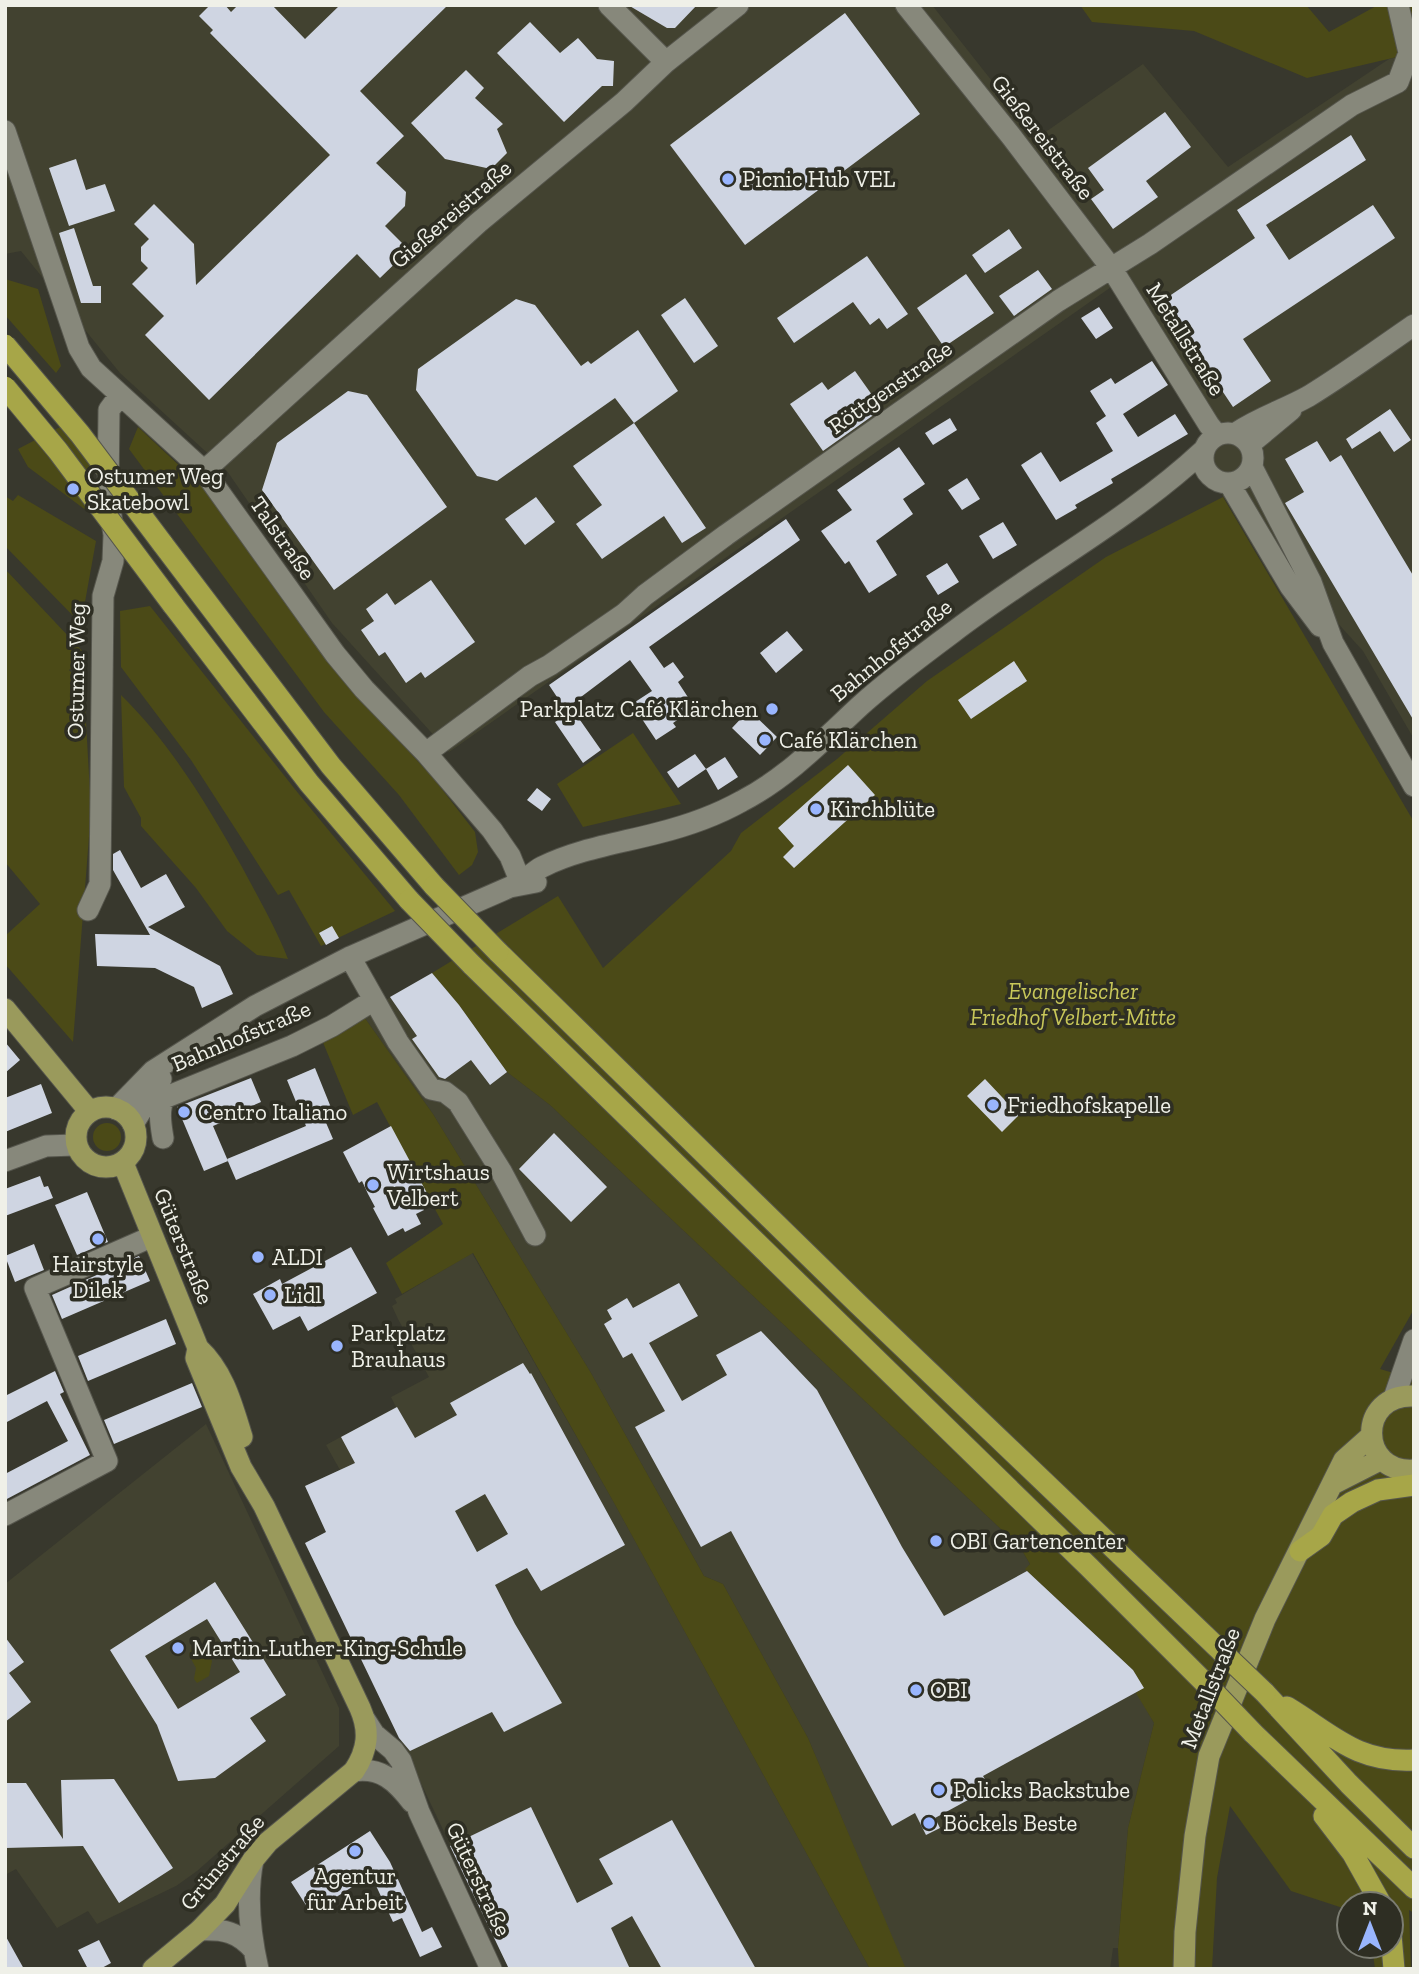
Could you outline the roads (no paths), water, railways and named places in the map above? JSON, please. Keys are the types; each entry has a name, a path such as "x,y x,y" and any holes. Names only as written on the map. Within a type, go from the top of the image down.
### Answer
{"highway":[{"path":"5,345 80,434 331,766 434,886 858,1304 1265,1693 1349,1784 1414,1848"},
{"path":"5,387 58,452 309,783 408,900 1090,1567 1291,1772 1414,1888"},
{"path":"1300,1551 1321,1535 1333,1515 1352,1502 1378,1490 1414,1485"},
{"path":"1265,1693 1310,1720 1339,1743 1357,1752 1414,1760"},
{"path":"1291,1772 1353,1854 1373,1890"}],"main road":[{"path":"9,1018 90,1112"},
{"path":"103,1108 116,1109 127,1115 133,1124 136,1131 135,1146 123,1163 110,1167 97,1166 84,1157 75,1145 78,1128 90,1112 103,1108"},
{"name":"Güterstraße","path":"123,1163 198,1348 196,1358 241,1467 264,1506 365,1720"},
{"path":"1404,1397 1379,1409 1371,1426 1371,1436 1381,1459 1400,1469 1414,1470"},
{"name":"Metallstraße","path":"1184,1969 1195,1836 1209,1756 1265,1619 1344,1460 1371,1436"},
{"path":"1333,1485 1381,1459"},
{"path":"354,1771 366,1749 365,1720"},
{"name":"Grünstraße","path":"153,1969 200,1930 225,1903 268,1842 354,1771"}],"street":[{"path":"609,5 666,62"},
{"name":"Gießereistraße","path":"204,471 478,223 624,102 666,62 738,5"},
{"name":"Gießereistraße","path":"906,5 1011,136 1112,270"},
{"name":"Röttgenstraße","path":"426,753 530,676 624,614 645,594 726,535 1058,301 1112,270 1352,105 1398,82 1409,53 1398,5"},
{"name":"Talstraße","path":"5,131 79,348 91,368 204,471 335,654 393,722 426,753 502,842 521,883"},
{"name":"Metallstraße","path":"1112,270 1227,441"},
{"name":"Bahnhofstraße","path":"116,1109 153,1071 197,1042 255,1006 349,957 521,883 544,881 608,858 661,832 740,803 770,785 872,696 954,631 1029,577 1150,497 1227,441 1354,368 1414,325"},
{"name":"Ostumer Weg","path":"89,910 100,884 103,596 113,561 114,535 108,496 109,410 120,395"},
{"path":"1252,467 1242,479 1229,483 1217,481 1209,474 1203,461 1227,441 1253,453 1252,467 1311,582 1333,643"},
{"name":"Bahnhofstraße","path":"1150,497 1209,474"},
{"path":"1229,483 1290,586 1333,643 1414,786"},
{"path":"349,957 398,1042 431,1089 444,1091 458,1102 501,1171 535,1235"},
{"name":"Bahnhofstraße","path":"163,1138 160,1125 164,1098 292,1046 332,1026 374,1000"},
{"name":"Bahnhofstraße","path":"133,1124 159,1081 197,1042"},
{"path":"5,1161 46,1146 75,1145"},
{"path":"5,1515 107,1461 35,1288 151,1237"},
{"path":"1404,1397 1414,1340"},
{"name":"Güterstraße","path":"365,1720 374,1734 393,1750 401,1761 419,1812 491,1969"},
{"name":"Güterstraße","path":"354,1771 374,1770 386,1776 405,1792 419,1812"},
{"path":"253,1860 249,1891 256,1959"},
{"path":"200,1930 230,1931 244,1939 256,1959"}],"place":[{"name":"Picnic Hub VEL","path":"728,179"},
{"name":"Ostumer Weg Skatebowl","path":"73,489"},
{"name":"Parkplatz Café Klärchen","path":"772,709"},
{"name":"Café Klärchen","path":"765,740"},
{"name":"Kirchblüte","path":"816,809"},
{"name":"Friedhofskapelle","path":"993,1105"},
{"name":"Centro Italiano","path":"184,1112"},
{"name":"Wirtshaus Velbert","path":"373,1185"},
{"name":"Hairstyle Dilek","path":"98,1239"},
{"name":"ALDI","path":"258,1257"},
{"name":"Lidl","path":"270,1295"},
{"name":"Parkplatz Brauhaus","path":"337,1346"},
{"name":"OBI Gartencenter","path":"936,1541"},
{"name":"Martin-Luther-King-Schule","path":"178,1648"},
{"name":"OBI","path":"916,1690"},
{"name":"Policks Backstube","path":"939,1790"},
{"name":"Böckels Beste","path":"929,1823"},
{"name":"Agentur für Arbeit","path":"355,1851"}],"park label":[{"name":"Evangelischer Friedhof Velbert-Mitte","path":"1073,1004"}]}
